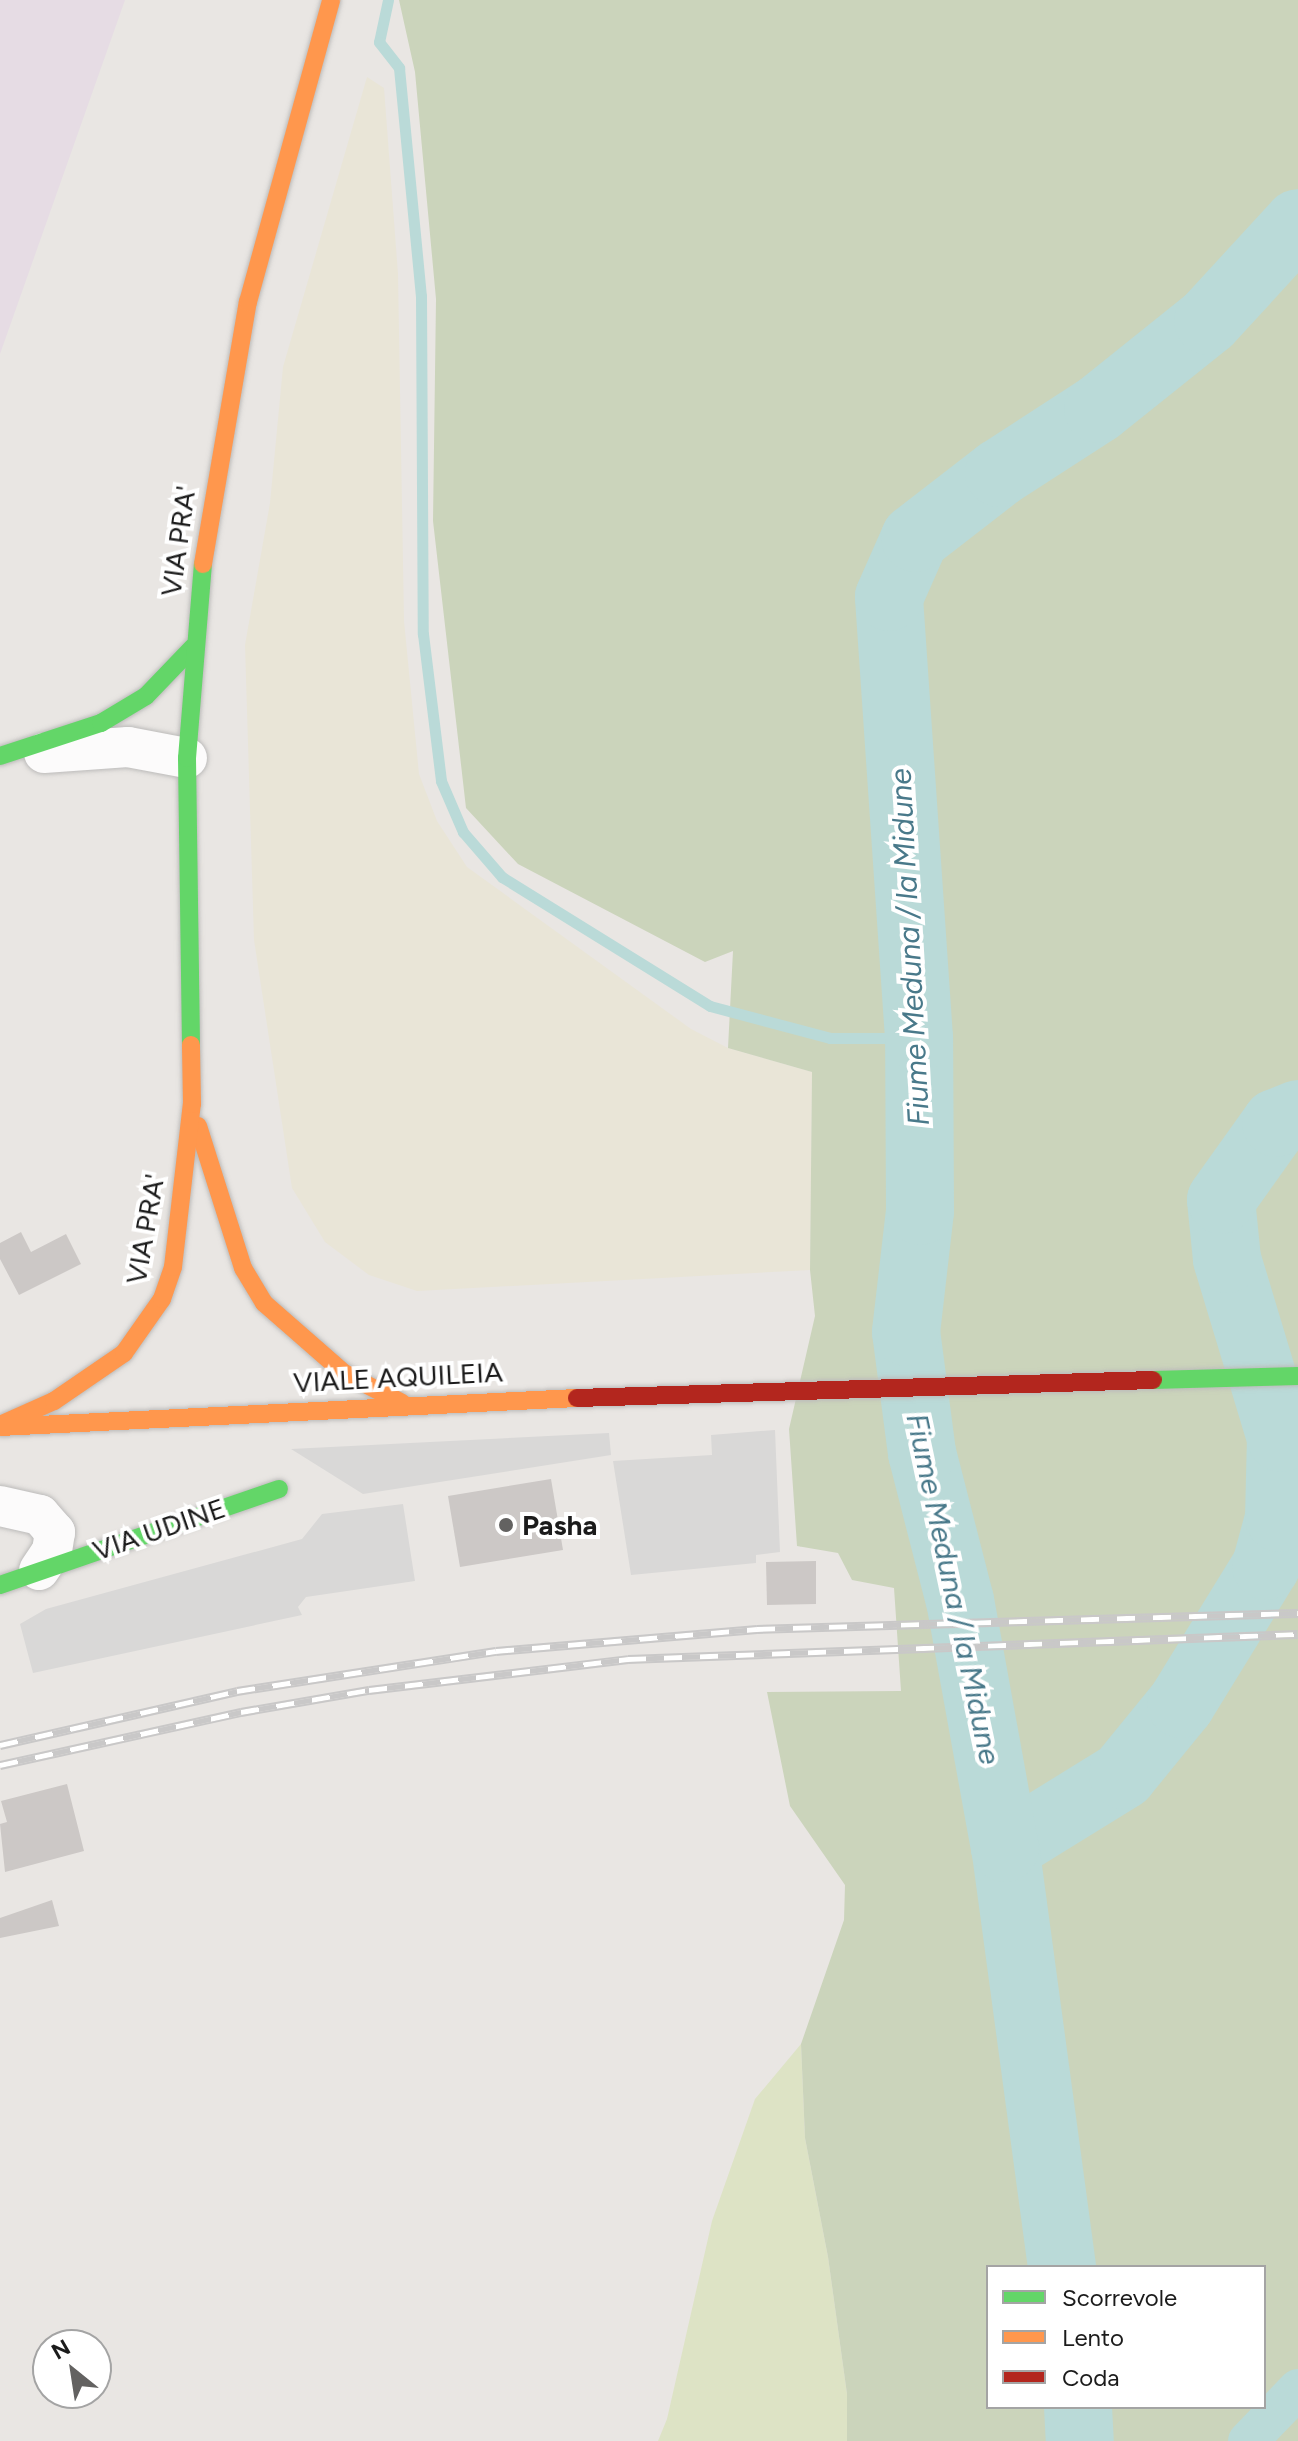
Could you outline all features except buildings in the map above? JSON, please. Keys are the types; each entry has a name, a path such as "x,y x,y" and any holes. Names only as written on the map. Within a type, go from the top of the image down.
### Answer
{"street":[{"name":"VIA PRA'","path":"0,1426 54,1401 115,1359 143,1331 162,1299 173,1267 192,1104 187,758 193,647 209,512 248,302 331,0"},
{"path":"0,756 67,738 101,723 146,696 193,647"},
{"path":"0,756 128,747 187,758"},
{"name":"VIA PRA'","path":"192,1104 243,1268 264,1303 344,1373 402,1403"},
{"name":"VIALE AQUILEIA","path":"0,1426 402,1403 1298,1376"},
{"name":"VIA UDINE","path":"0,1585 279,1489"},
{"name":"VIA UDINE","path":"0,1506 40,1515 55,1532 52,1551 39,1570"}],"shaded area":[{"path":"0,0 125,0 0,354"},
{"path":"367,77 384,88 398,274 404,621 419,774 437,821 467,867 691,1029 728,1048 812,1072 810,1270 417,1291 369,1275 325,1242 292,1188 254,940 245,645 270,503 283,367"},
{"path":"775,1430 780,1552 756,1555 756,1563 631,1575 613,1461 712,1455 711,1435"},
{"path":"609,1433 611,1455 363,1494 291,1449"},
{"path":"403,1504 415,1581 306,1597 298,1607 302,1615 33,1673 20,1624 46,1609 302,1539 322,1514"}],"green space":[{"path":"399,0 1298,0 1298,2441 847,2441 847,2394 828,2257 805,2138 801,2044 844,1920 845,1885 790,1806 767,1692 901,1691 894,1588 852,1580 838,1553 797,1546 789,1429 815,1316 810,1270 812,1072 728,1048 733,951 705,962 518,864 466,808 433,521 436,299 415,72"},
{"path":"801,2044 805,2138 828,2257 847,2394 847,2441 658,2441 667,2419 712,2221 755,2099"}],"waterway":[{"path":"388,0 379,42 399,68 421,296 423,634 441,781 463,832 502,877 710,1006 830,1038 919,1038"},
{"name":"Fiume Meduna / la Midune","path":"1062,2265 1005,1848 960,1601 922,1453 906,1332 920,1211 919,1038 889,597 915,538 999,473 1098,409 1208,321 1298,223"},
{"name":"Fiume Meduna / la Midune","path":"1005,1848 1123,1775 1181,1704 1266,1566 1279,1518 1281,1438 1227,1259 1221,1200 1276,1123 1298,1114"},
{"path":"1248,2441 1298,2389"},
{"name":"Fiume Meduna / la Midune","path":"1078,2409 1080,2441"}],"railway":[{"path":"0,1745 237,1691 496,1651 757,1629 1298,1613"},
{"path":"0,1765 241,1712 369,1690 628,1659 1298,1634"}],"traffic: fast":[{"path":"191,1045 187,758 203,564"},
{"path":"0,756 101,723 146,696 193,647"},
{"path":"1153,1380 1298,1376"},
{"path":"0,1585 279,1489"}],"traffic: slow":[{"path":"203,564 248,302 331,0"},
{"path":"0,1425 54,1401 124,1353 162,1299 173,1267 192,1104 191,1045"},
{"path":"198,1126 243,1268 264,1303 344,1373 402,1403"},
{"path":"0,1427 577,1398"}],"traffic: jam":[{"path":"577,1398 1153,1380"}],"place":[{"name":"Pasha","path":"506,1525"}]}
